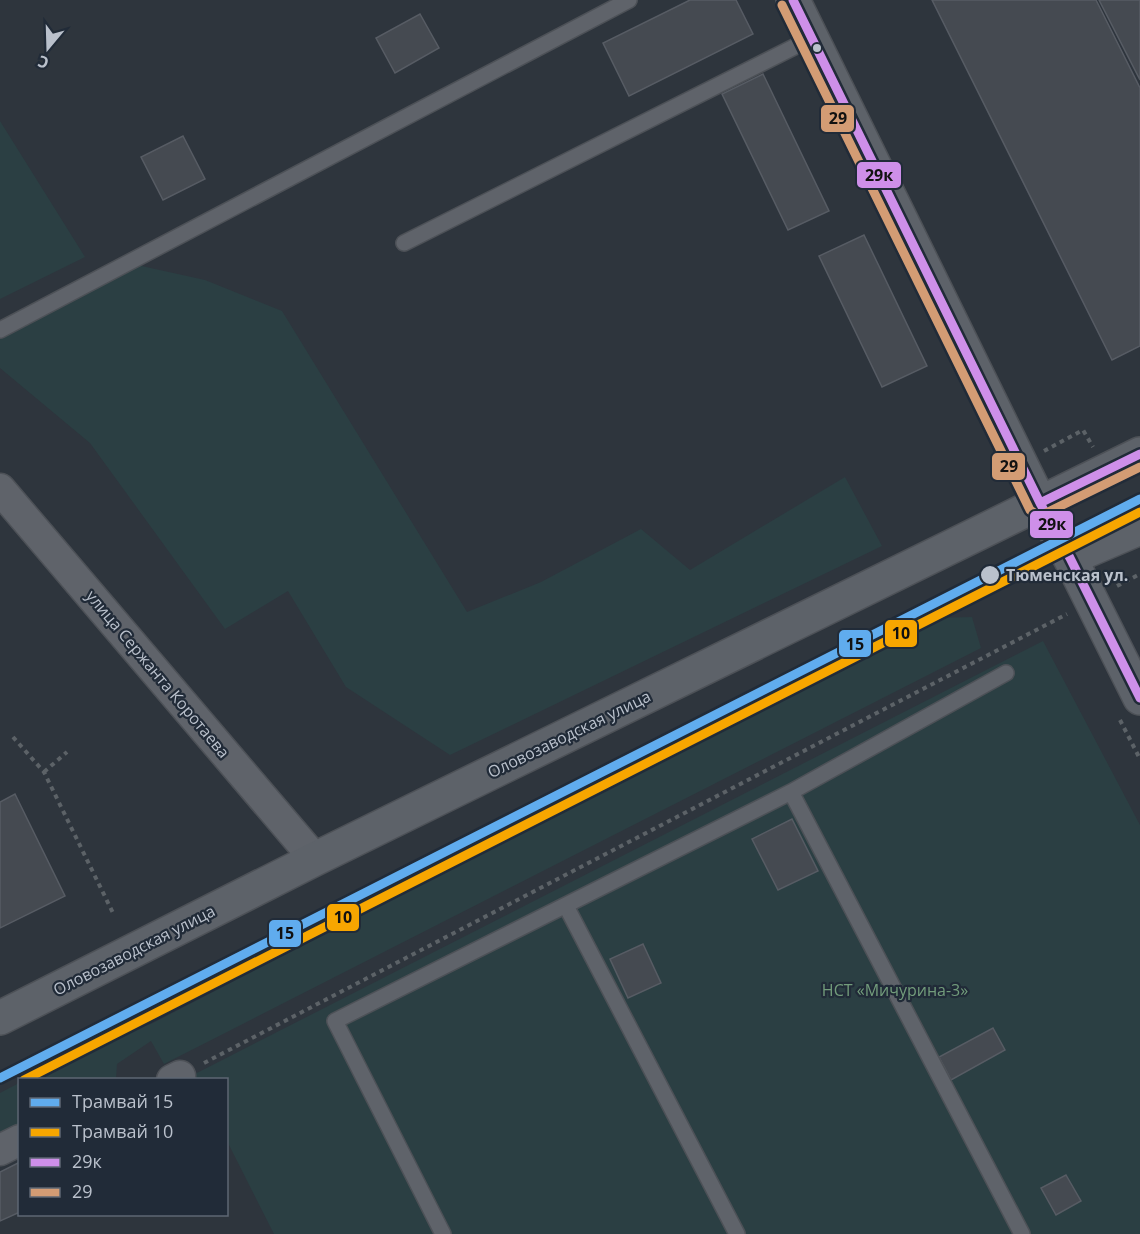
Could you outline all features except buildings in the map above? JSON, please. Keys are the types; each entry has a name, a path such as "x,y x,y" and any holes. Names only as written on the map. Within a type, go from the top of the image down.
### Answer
{"street":[{"path":"793,0 1040,503 1140,698"},
{"name":"Оловозаводская улица","path":"0,1017 315,859 1140,454"},
{"name":"улица Сержанта Коротаева","path":"0,489 315,859"},
{"path":"1070,558 1140,528"},
{"path":"0,1150 18,1141"}],"lane":[{"path":"0,330 629,0"},
{"path":"404,243 812,38"},
{"path":"443,1234 335,1021 791,792 1006,673"},
{"path":"791,792 1022,1234"},
{"path":"566,906 737,1234"}],"path":[{"path":"14,737 44,772 114,915"},
{"path":"44,772 67,752"}],"green space":[{"path":"0,121 85,257 0,299"},
{"path":"137,265 205,280 282,311 467,612 541,582 641,529 690,570 845,477 882,546 450,755 346,687 288,591 225,629 90,443 0,368 0,323"},
{"path":"972,617 981,648 164,1064 151,1041 117,1064 116,1078 29,1078 98,1043 153,1023 934,618"},
{"name":"НСТ «Мичурина-3»","path":"1043,641 1140,825 1140,1234 274,1234 228,1143 228,1078 194,1078 193,1075"},
{"path":"18,1084 18,1131 0,1140 0,1093"}],"tram line":[{"name":"15","path":"0,1078 1140,499"},
{"name":"10","path":"28,1078 1140,512"}],"transit line":[{"name":"29к","path":"793,0 1040,503 1140,698"},
{"name":"29","path":"782,5 1030,510 1037,515 1044,514 1140,467"},
{"name":"29к","path":"1040,503 1140,454"}],"place":[{"name":"Тюменская ул.","path":"990,575"}]}
